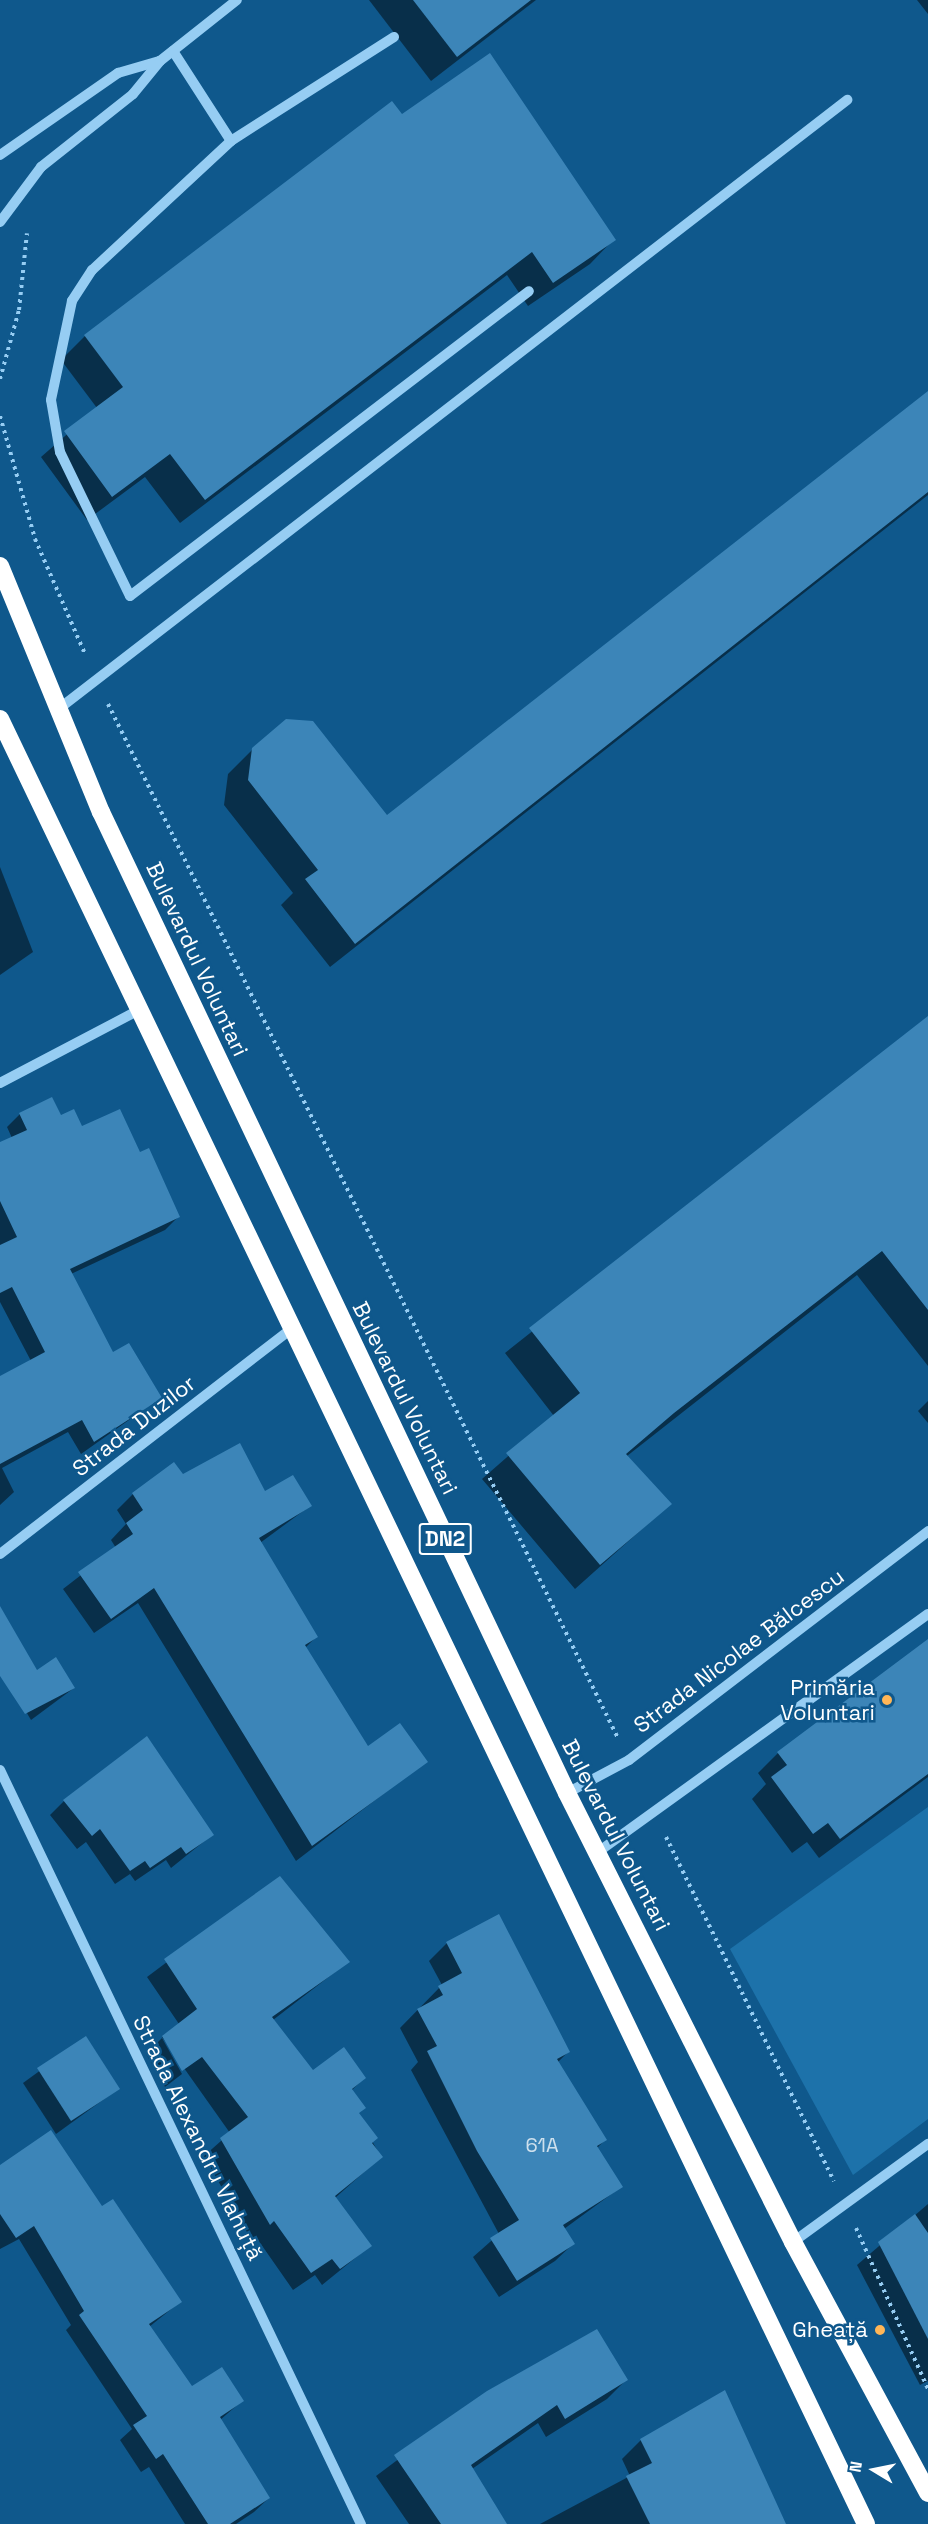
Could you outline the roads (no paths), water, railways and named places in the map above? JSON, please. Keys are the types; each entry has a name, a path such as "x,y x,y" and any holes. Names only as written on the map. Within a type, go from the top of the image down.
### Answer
{"highway":[{"name":"Bulevardul Voluntari","path":"0,566 56,711 567,1793 793,2242 928,2493"},
{"name":"DN2","path":"0,719 866,2524"}],"street":[{"path":"0,222 19,193 41,167 133,94 160,61 237,0"},
{"path":"394,37 231,141 92,270 72,301 59,350 51,400 60,452 130,596 529,291"},
{"path":"173,51 231,141"},
{"path":"0,155 118,73 160,61"},
{"path":"56,711 847,100"},
{"path":"0,1083 139,1010"},
{"name":"Strada Duzilor","path":"0,1554 291,1329"},
{"name":"Strada Nicolae Bălcescu","path":"567,1793 629,1760 928,1531"},
{"path":"598,1852 653,1810 928,1614"},
{"name":"Strada Alexandru Vlahuță","path":"0,1770 361,2524"},
{"path":"793,2242 928,2144"}],"place":[{"name":"Primăria Voluntari","path":"887,1700"},
{"name":"Gheață","path":"880,2330"}]}
